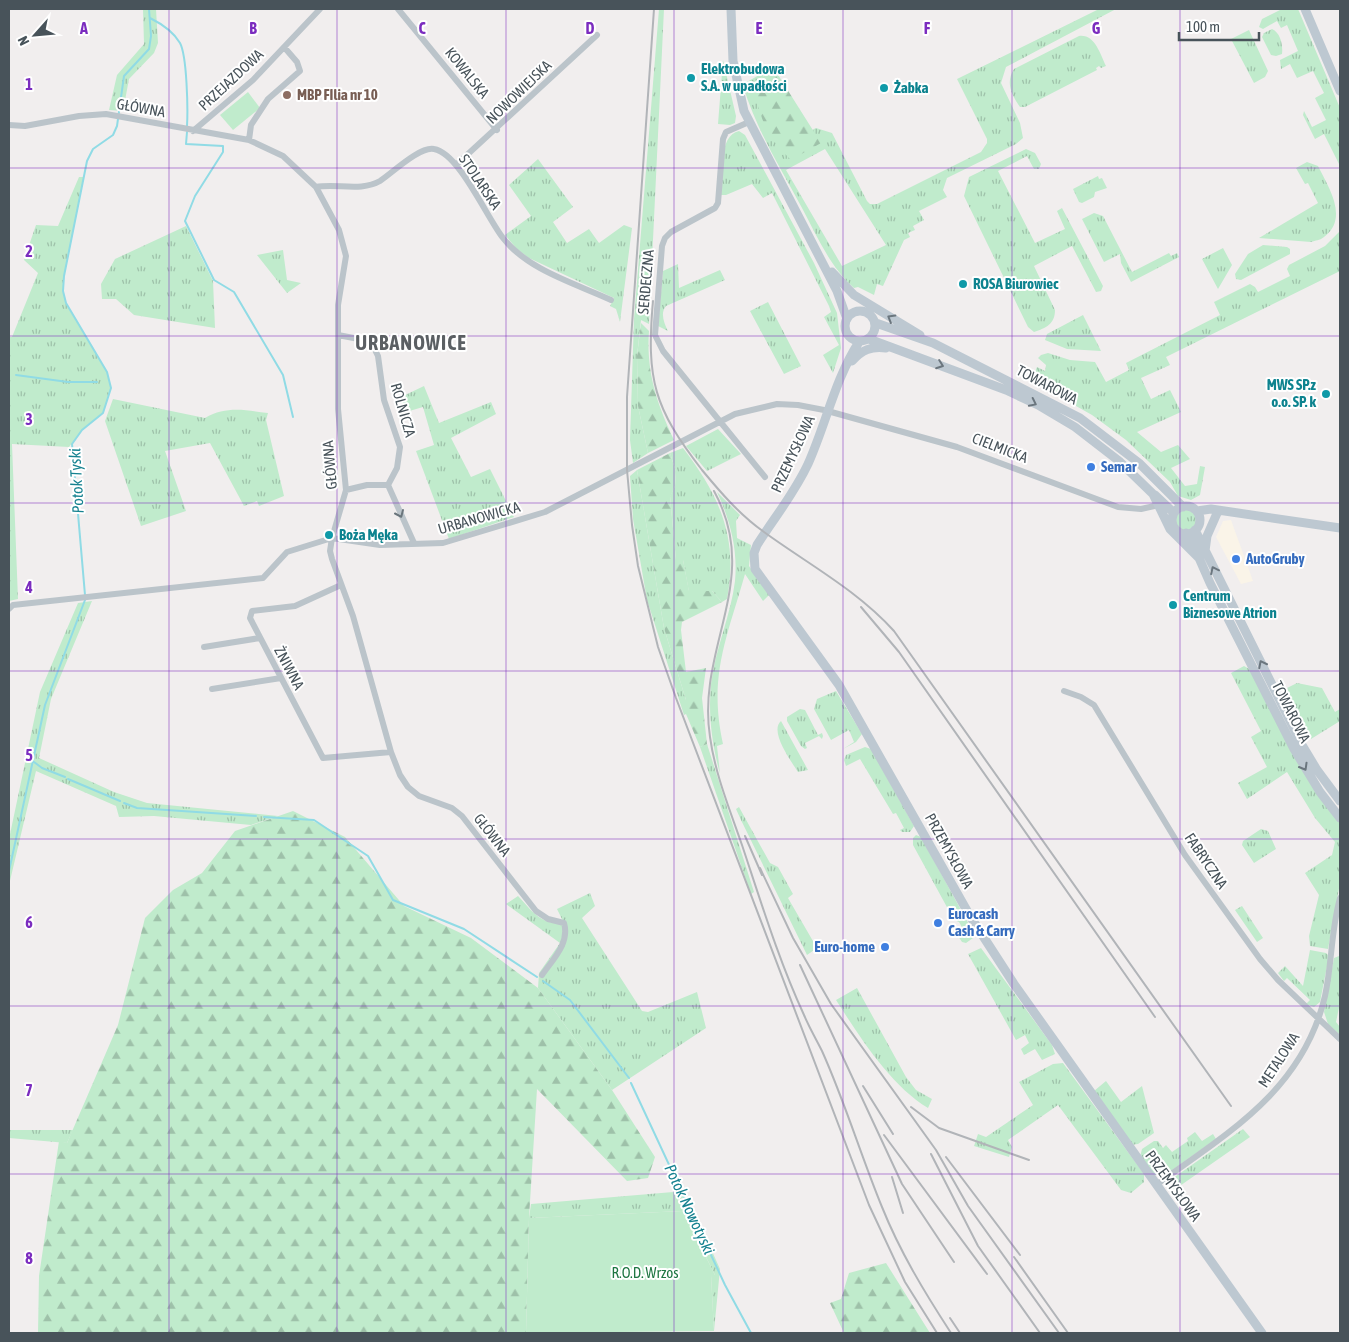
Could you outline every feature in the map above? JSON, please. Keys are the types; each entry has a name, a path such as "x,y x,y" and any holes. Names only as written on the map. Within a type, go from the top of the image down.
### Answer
{"street":[{"name":"PRZEJAZDOWA","path":"193,131 253,80 320,9"},
{"name":"KOWALSKA","path":"398,9 497,130"},
{"path":"732,9 733,61 738,92 749,122 837,291 847,319"},
{"path":"1305,9 1340,91"},
{"name":"NOWOWIEJSKA","path":"456,166 497,130 597,35"},
{"name":"PRZEJAZDOWA","path":"249,140 251,124 262,108 273,93 300,70 297,62 284,46"},
{"name":"GŁÓWNA","path":"9,125 25,126 79,116 110,115 249,140 283,156 316,187 329,208 346,250 338,305 338,409 346,490 332,538 331,556 353,616 390,752 408,787 419,796 452,808 462,816 536,911 548,919 564,923 567,932 565,942 542,975"},
{"name":"SERDECZNA","path":"749,122 726,132 723,139 718,203 715,208 671,232 665,238 662,246 655,335 657,343 765,477"},
{"name":"STOLARSKA","path":"316,187 367,186 378,182 420,152 433,148 445,152 502,237 522,259 610,300"},
{"path":"817,253 835,276 854,295 934,343"},
{"path":"837,291 855,312"},
{"path":"855,312 868,312 876,323 874,334 870,339 859,342 850,337 845,326 847,319 855,312"},
{"name":"TOWAROWA","path":"876,323 934,343 1043,397 1087,423 1139,463 1183,507"},
{"name":"ROLNICZA","path":"338,335 364,340 373,346 378,356 384,400 400,447 397,468 388,485"},
{"name":"PRZEMYSŁOWA","path":"849,358 850,337"},
{"name":"TOWAROWA","path":"870,339 1006,390 1038,405 1097,443 1153,494 1160,498 1174,513"},
{"name":"PRZEMYSŁOWA","path":"859,342 849,358 798,482 757,545 753,560 755,569 839,684 974,924 1262,1333"},
{"path":"844,370 864,350 872,347 894,348"},
{"name":"URBANOWICKA","path":"9,608 13,605 263,578 287,552 332,538 380,546 450,542 545,512 740,412 777,404 798,405 828,411"},
{"name":"CIELMICKA","path":"828,411 895,428 974,452 1118,507 1141,510 1159,505"},
{"path":"346,490 367,485 388,485 414,543"},
{"name":"TOWAROWA","path":"1153,494 1173,533 1202,555"},
{"path":"1183,507 1190,507 1198,514 1199,524 1195,530 1186,534 1174,526 1174,513 1183,507"},
{"path":"1198,514 1211,509 1340,528"},
{"path":"1202,555 1207,536 1218,511"},
{"name":"TOWAROWA","path":"1195,530 1202,555 1294,749 1320,792 1340,818"},
{"name":"TOWAROWA","path":"1186,534 1202,555 1302,745 1317,770 1340,801"},
{"name":"ŻNIWNA","path":"341,585 295,606 252,611 250,618 323,758 390,752"},
{"path":"204,647 260,638"},
{"path":"212,689 281,678"},
{"name":"FABRYCZNA","path":"1064,691 1086,699 1101,713 1185,855 1260,959 1278,980 1340,1039"},
{"name":"METALOWA","path":"1156,1185 1252,1115 1270,1098 1296,1062 1318,1018 1325,996 1340,898"}],"shaded area":[{"name":"AutoGruby","path":"1231,520 1253,581 1241,584 1216,537 1223,521"}],"green space":[{"path":"143,9 156,9 158,43 154,53 129,79 123,111 109,110 117,75 144,44"},
{"path":"659,9 664,9 649,324 641,320 637,356 638,406 648,453 633,463 630,440 634,319"},
{"path":"1099,9 1116,9 1006,67 1001,83 1020,123 1023,138 1016,144 947,178 943,190 947,197 919,211 924,220 913,226 915,230 908,233 910,237 904,240 883,286 877,284 874,295 858,287 854,288 838,271 819,240 762,134 743,86 773,67 775,70 752,83 812,130 816,128 832,133 867,201 870,204 877,204 981,152 987,143 987,139 957,79","holes":["825,149 886,245 842,266 786,170"]},
{"path":"1282,9 1298,9 1340,108 1340,166 1324,134 1315,139 1303,115 1304,111 1312,127 1326,120 1315,98 1324,93 1313,71 1297,78 1290,64 1281,69 1280,60 1298,51 1287,25 1281,28 1277,21 1263,29 1259,27 1262,19"},
{"path":"1272,29 1278,33 1282,44 1282,54 1276,56 1271,55 1262,37 1264,33"},
{"path":"1249,30 1268,71 1265,77 1254,83 1231,39"},
{"path":"1079,36 1085,36 1093,41 1106,66 1101,68 1099,66 1096,68 1097,70 1025,107 1020,107 1012,93 1010,84 1011,74 1014,69"},
{"path":"723,60 736,116 735,123 730,125 718,124"},
{"path":"775,70 821,143 791,160 769,133 758,107 752,83"},
{"path":"248,92 260,108 233,130 220,115"},
{"path":"739,131 745,135 814,263 837,313 841,348 833,373 823,355 839,345 824,317 831,312 829,306 772,193 763,198 752,184 726,195 721,195 724,149 727,140 732,134"},
{"path":"1026,149 1035,153 1041,164 1039,169 1034,169 1027,156 998,171 1035,243 1065,229 1057,211 1062,208 1103,286 1101,291 1096,292 1072,246 1034,266 1055,310 1055,315 1049,325 1034,332 1028,327 964,196 969,177"},
{"path":"538,159 573,207 553,222 567,243 589,229 599,243 624,225 632,228 620,322 616,309 610,306 614,298 529,258 517,249 505,235 531,216 509,185"},
{"path":"1307,162 1318,166 1335,203 1335,221 1331,229 1319,240 1311,242 1259,238 1318,203 1308,183 1305,184 1296,168"},
{"path":"1098,176 1099,179 1102,178 1107,188 1095,192 1094,197 1082,203 1079,202 1073,189"},
{"path":"79,177 84,177 64,276 63,291 66,304 107,372 111,388 103,413 82,430 69,447 12,444 18,599 9,601 9,337 12,337 38,273 24,260 36,225 58,226"},
{"path":"1094,213 1103,216 1132,272 1169,253 1171,256 1177,253 1179,257 1131,282 1121,263 1120,254 1104,262 1082,219"},
{"path":"186,226 213,281 215,328 134,315 116,299 102,299 101,284 115,259"},
{"path":"1340,231 1340,271 1166,357 1170,365 1141,378 1151,399 1170,390 1181,412 1137,432 1161,452 1178,445 1190,459 1171,468 1185,486 1197,484 1200,466 1205,467 1200,495 1191,500 1178,496 1170,482 1126,440 1092,415 1037,384 1029,375 1034,374 1037,367 1045,371 1046,365 1038,358 1048,353 1070,360 1095,362 1106,382 1129,370 1126,363 1220,315 1214,302 1250,284 1258,292 1290,276 1287,269 1289,265 1325,246"},
{"path":"1263,245 1287,247 1290,249 1290,254 1241,280 1236,279 1235,274 1248,254"},
{"path":"1223,248 1232,265 1218,289 1202,259"},
{"path":"283,250 287,280 301,283 287,293 257,255"},
{"path":"678,264 679,288 720,270 725,280 666,306 663,315 668,331 658,326 663,271"},
{"path":"768,302 801,366 784,374 750,311"},
{"path":"1083,315 1101,351 1067,349 1045,340 1047,334"},
{"path":"641,323 649,331 651,374 662,414 674,440 648,453 638,406 637,356"},
{"path":"424,386 439,423 491,402 496,414 451,438 471,477 490,469 514,517 449,539 416,451 434,445 423,407 406,412 401,397"},
{"path":"113,399 205,418 228,410 268,413 266,420 284,496 259,506 257,501 244,506 210,443 165,451 186,511 141,526 105,421"},
{"path":"718,429 741,454 707,471 686,446"},
{"path":"683,448 696,465 716,500 728,537 730,577 727,599 722,602 712,591 689,592 683,560 676,560 670,496 675,486 676,472 670,453"},
{"path":"670,453 676,472 675,486 670,497 676,560 683,560 689,591 712,591 722,602 682,622 681,630 686,672 706,668 702,698 707,744 700,747 686,714 686,700 664,628 637,470"},
{"path":"637,470 664,628 686,700 686,714 684,715 647,600 633,519 630,476"},
{"path":"717,492 740,515 736,521 737,538 751,545 749,566 769,595 763,601 745,574 726,638 719,677 719,720 723,744 717,746 720,774 711,729 711,684 733,594 736,569 732,535 726,513"},
{"path":"1186,510 1193,513 1196,520 1193,527 1186,530 1179,527 1176,520 1179,513"},
{"path":"92,601 51,699 39,758 114,792 147,803 278,816 251,825 154,816 119,817 116,806 36,771 9,885 9,839 40,692 78,603"},
{"path":"1244,666 1251,670 1340,821 1340,883 1328,949 1310,946 1309,936 1319,895 1305,873 1332,855 1335,842 1315,818 1287,772 1247,799 1238,783 1267,767 1251,737 1261,731 1231,673"},
{"path":"1297,683 1322,688 1335,712 1340,709 1340,721 1311,739 1285,689"},
{"path":"836,691 862,734 856,742 843,749 854,742 849,730 831,740 814,709 817,699"},
{"path":"800,709 805,710 818,735 822,733 823,736 822,739 819,736 805,743 807,748 805,749 801,746 787,721 787,717"},
{"path":"781,721 808,770 798,772 786,754 779,739 778,726"},
{"path":"707,744 754,892 751,894 700,747"},
{"path":"865,747 871,749 914,826 910,832 902,832 900,830 904,828 896,813 893,814 860,759 846,766 844,760 846,755"},
{"path":"739,807 770,863 778,867 793,894 788,898 817,948 807,955 741,820 736,809"},
{"path":"293,811 345,837 404,906 471,938 538,988 612,1090 655,1157 648,1178 627,1181 537,1089 529,1218 526,1333 38,1333 39,1276 59,1141 67,1143 118,1025 145,918 173,890 202,873 235,831"},
{"path":"1261,829 1268,831 1276,849 1254,863 1242,845 1243,841"},
{"path":"916,835 921,837 972,930 973,938 966,943 962,942 958,936 963,929 959,922 954,920 913,845 913,838"},
{"path":"590,893 595,906 582,918 642,1011 648,1012 697,992 706,1028 612,1090 538,988 539,973 560,943 506,904 518,896 543,920 564,923 557,909"},
{"path":"1242,906 1263,938 1257,942 1235,910"},
{"path":"981,948 1052,1045 1055,1054 1042,1060 1035,1049 1024,1055 1021,1049 1029,1043 1025,1035 1016,1040 968,954"},
{"path":"1310,950 1326,953 1329,956 1320,1002 1314,1007 1306,1004 1310,1000 1287,978 1284,981 1278,973 1285,966 1303,986"},
{"path":"1339,956 1340,1003 1336,1022 1340,1027 1340,1035 1328,1024 1324,1012 1334,958"},
{"path":"857,988 906,1077 916,1090 932,1099 928,1108 914,1099 889,1074 865,1044 836,1000"},
{"path":"1063,1063 1144,1174 1144,1182 1131,1193 1121,1190 1058,1105 1008,1140 1012,1147 1009,1157 974,1146 978,1134 986,1137 1033,1105 1019,1082 1053,1064"},
{"path":"1106,1081 1121,1102 1142,1086 1154,1133 1138,1144 1131,1145 1094,1091"},
{"path":"1243,1129 1250,1137 1174,1190 1169,1181"},
{"path":"9,1130 73,1130 67,1143 9,1138"},
{"path":"1195,1132 1202,1141 1213,1134 1216,1139 1165,1175 1154,1175 1140,1157 1142,1149 1154,1141 1158,1141 1163,1148 1166,1145 1172,1152 1188,1141 1187,1138"},
{"path":"685,1191 720,1269 714,1331 711,1275 715,1275 683,1211 529,1218 531,1204"},
{"name":"R.O.D. Wrzos","path":"683,1211 715,1275 711,1275 714,1331 526,1333 529,1218"},
{"path":"886,1263 930,1333 844,1333 830,1303 841,1299 849,1273"}],"waterway":[{"name":"Potok Tyski","path":"85,595 72,444 82,430 103,413 111,388 107,372 66,303 63,291 64,276 87,161 93,149 113,135 117,126 124,76 149,49 151,36 149,9"},
{"path":"150,18 171,31 180,43 184,59 187,126"},
{"path":"187,132 186,144 223,146 223,152 195,196 185,221 214,280 234,292 283,375 293,417"},
{"path":"16,375 68,382 97,382"},
{"name":"Potok Tyski","path":"9,871 45,705 85,600"},
{"path":"34,762 42,768 65,777"},
{"path":"68,779 120,801"},
{"path":"124,803 137,808 256,816"},
{"path":"264,817 314,820 368,856 393,900 464,929 537,977"},
{"path":"543,981 570,1000 629,1078"},
{"name":"Potok Nowotyski","path":"631,1083 725,1285 751,1333"}],"railway":[{"path":"654,9 627,397 627,470 638,566 658,647 676,698 869,1205 905,1282 937,1333"},
{"path":"653,301 651,352 657,392 673,429 686,448 716,487 747,518 764,532 848,590 880,616 894,631 1231,1106"},
{"path":"714,491 727,523 732,554 731,584 712,673 708,704 712,751 719,778 786,974 830,1070 882,1207 914,1272 951,1333"},
{"path":"861,607 899,652 1155,1017"},
{"path":"745,836 762,875"},
{"path":"760,868 793,938 831,1004 936,1150 968,1206 1059,1333"},
{"path":"800,965 902,1184 954,1262"},
{"path":"863,1086 893,1134"},
{"path":"911,1107 939,1128 1029,1160"},
{"path":"884,1135 987,1274"},
{"path":"931,1154 978,1246 1040,1333"},
{"path":"946,1157 1020,1255"},
{"path":"892,1177 903,1213"},
{"path":"1014,1257 1068,1333"},
{"path":"950,1318 960,1333"}],"place":[{"name":"Elektrobudowa S.A. w upadłości","path":"691,78"},
{"name":"Żabka","path":"884,88"},
{"name":"MBP FIlia nr 10","path":"287,95"},
{"name":"ROSA Biurowiec","path":"963,284"},
{"name":"MWS SP.z o.o. SP. k","path":"1326,394"},
{"name":"Semar","path":"1091,467"},
{"name":"Boża Męka","path":"329,535"},
{"name":"AutoGruby","path":"1236,559"},
{"name":"Centrum Biznesowe Atrion","path":"1173,605"},
{"name":"Eurocash Cash & Carry","path":"938,923"},
{"name":"Euro-home","path":"885,947"}],"district":[{"name":"URBANOWICE","path":"411,343"}]}
